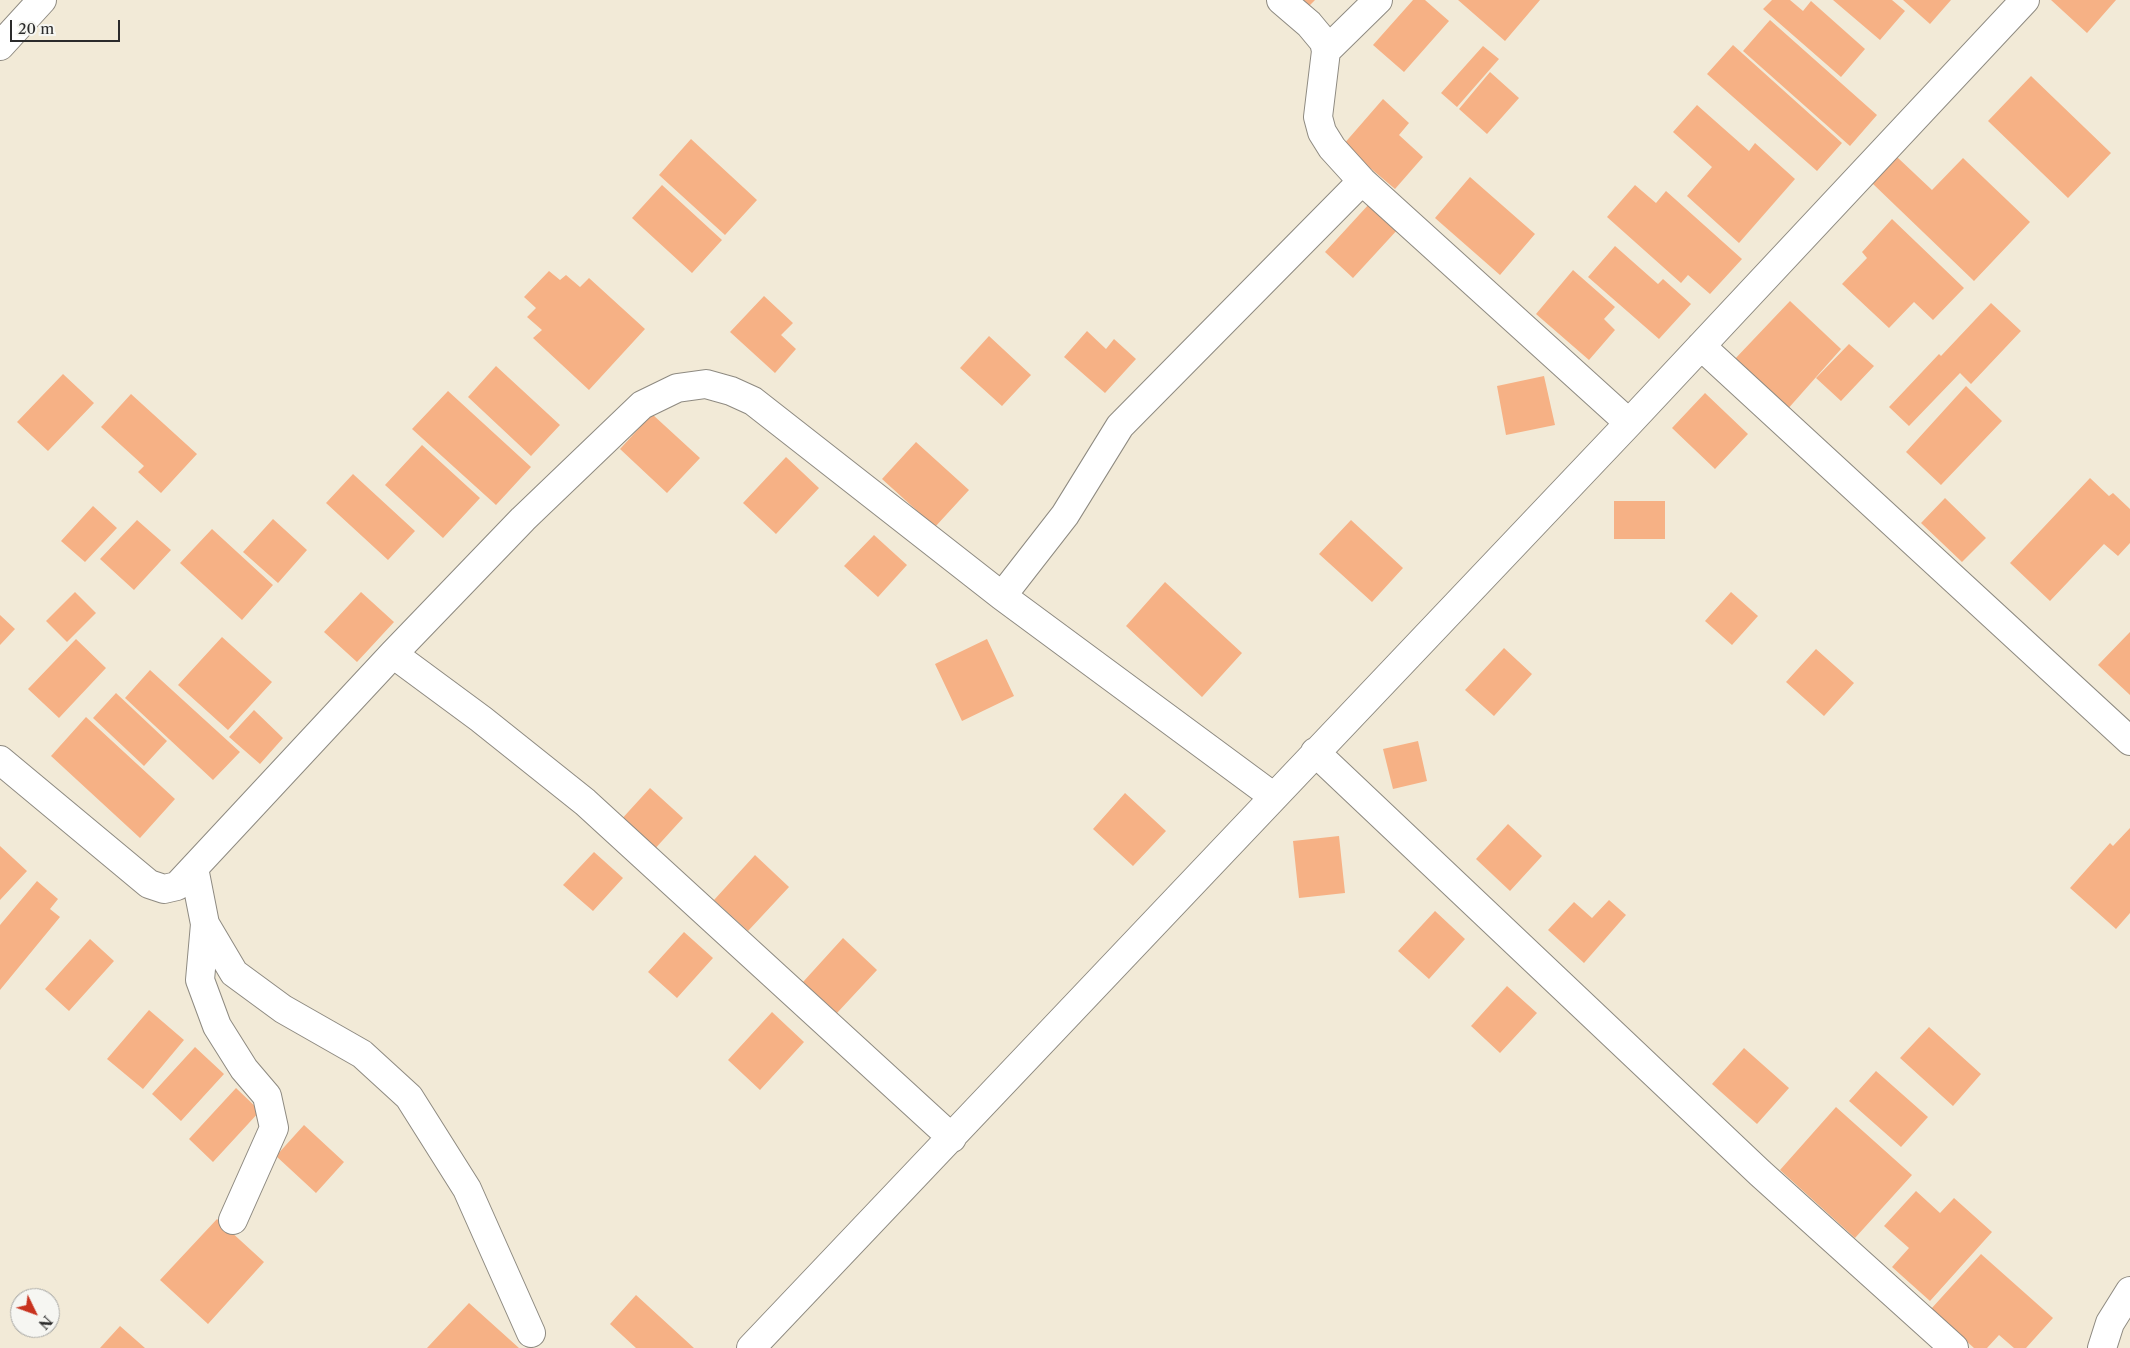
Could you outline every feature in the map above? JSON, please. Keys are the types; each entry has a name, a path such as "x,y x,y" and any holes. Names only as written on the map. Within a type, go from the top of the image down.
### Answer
{"street":[{"path":"0,46 42,0"},
{"path":"1280,0 1319,34 1324,42 1326,51 1318,117 1322,132 1332,148 1362,181 1629,423"},
{"path":"1326,51 1378,0"},
{"path":"751,1348 1629,423 2025,0"},
{"path":"1002,596 1065,515 1120,426 1362,181"},
{"path":"1701,346 2130,741"},
{"path":"3,768 149,884 164,889 177,886 393,654 523,519 642,405 677,388 706,384 753,400 1002,596 1274,797"},
{"path":"393,654 585,802 952,1138"},
{"path":"1315,752 1760,1173 1954,1348"},
{"path":"194,868 205,924 200,980 216,1026 244,1069 267,1096 274,1128 233,1220"},
{"path":"205,924 234,973 283,1009 362,1054 409,1097 467,1189 531,1333"},
{"path":"2102,1348 2110,1323 2130,1291"}],"building":[{"path":"1302,0 1315,0 1309,6"},
{"path":"1413,0 1425,0 1449,21 1404,72 1373,45"},
{"path":"1458,0 1540,0 1505,41"},
{"path":"1772,0 1790,0 1803,11 1811,1 1865,49 1841,77 1763,9"},
{"path":"1833,0 1892,0 1905,11 1880,40"},
{"path":"1903,0 1951,0 1930,24"},
{"path":"2051,0 2116,0 2087,33"},
{"path":"1770,20 1877,115 1850,146 1743,51"},
{"path":"1733,45 1842,143 1817,171 1707,74"},
{"path":"1483,46 1499,59 1457,107 1441,93"},
{"path":"1490,72 1519,98 1487,134 1459,109"},
{"path":"2031,76 2111,153 2068,198 1988,121"},
{"path":"1383,99 1409,123 1399,135 1423,157 1395,189 1343,145"},
{"path":"1697,105 1749,151 1755,143 1795,179 1739,243 1687,196 1712,167 1673,132"},
{"path":"691,139 757,200 725,235 659,175"},
{"path":"1897,157 1932,190 1963,158 2030,222 1974,281 1872,183"},
{"path":"1470,177 1535,234 1500,275 1435,218"},
{"path":"662,185 722,240 692,273 632,218"},
{"path":"1635,185 1656,203 1666,191 1742,259 1710,294 1688,275 1681,283 1607,217"},
{"path":"1370,203 1399,228 1353,278 1325,252"},
{"path":"1892,219 1964,288 1933,320 1914,302 1889,328 1842,284 1867,258 1862,252"},
{"path":"1615,246 1658,284 1663,279 1691,304 1659,339 1588,277"},
{"path":"1573,270 1615,307 1604,319 1615,330 1589,360 1536,314"},
{"path":"549,271 560,280 566,275 580,287 589,278 645,329 589,390 533,338 542,330 527,317 536,308 524,297"},
{"path":"764,296 793,323 781,335 796,349 775,373 730,332"},
{"path":"1790,301 1841,349 1786,411 1733,361"},
{"path":"1991,303 2021,331 1971,384 1960,373 1909,426 1889,407"},
{"path":"1087,331 1106,349 1114,339 1136,359 1105,393 1064,357"},
{"path":"989,336 1031,375 1002,406 960,368"},
{"path":"1849,344 1874,366 1841,401 1816,378"},
{"path":"496,366 560,425 531,456 468,397"},
{"path":"63,374 94,403 48,451 17,422"},
{"path":"1544,376 1555,425 1506,435 1497,386"},
{"path":"1966,386 2002,421 1941,485 1906,452"},
{"path":"448,391 531,467 496,505 412,429"},
{"path":"1705,393 1748,434 1715,469 1672,428"},
{"path":"131,394 197,454 161,493 138,472 144,466 101,427"},
{"path":"652,414 700,458 667,493 620,449"},
{"path":"916,442 969,490 935,527 882,479"},
{"path":"422,445 480,498 443,538 385,485"},
{"path":"786,457 819,488 776,534 743,503"},
{"path":"353,474 415,531 388,560 326,503"},
{"path":"2090,478 2109,496 2113,493 2130,509 2130,543 2118,556 2104,544 2050,601 2010,563"},
{"path":"1945,498 1986,538 1962,562 1921,523"},
{"path":"1614,501 1665,501 1665,539 1614,539"},
{"path":"93,506 117,528 85,562 61,541"},
{"path":"273,519 307,550 278,583 243,552"},
{"path":"137,520 171,550 134,590 100,559"},
{"path":"1351,520 1403,568 1372,602 1319,554"},
{"path":"212,529 273,585 242,620 180,563"},
{"path":"874,535 907,565 878,597 844,566"},
{"path":"1165,582 1242,653 1202,697 1126,626"},
{"path":"75,592 96,613 67,642 46,621"},
{"path":"361,592 394,622 357,662 324,632"},
{"path":"1731,592 1758,616 1732,645 1705,621"},
{"path":"0,615 15,629 0,645"},
{"path":"2130,632 2130,695 2098,665"},
{"path":"222,637 272,682 228,730 178,685"},
{"path":"76,639 106,668 59,718 28,689"},
{"path":"987,639 1014,696 962,721 935,664"},
{"path":"1504,648 1532,674 1494,716 1465,690"},
{"path":"1816,649 1854,683 1824,716 1786,682"},
{"path":"150,670 240,752 213,780 125,698"},
{"path":"116,693 167,741 144,766 93,718"},
{"path":"254,710 283,738 260,764 229,737"},
{"path":"86,717 175,799 140,838 51,756"},
{"path":"1418,741 1427,781 1393,789 1383,749"},
{"path":"650,788 683,818 652,852 619,822"},
{"path":"1125,793 1166,831 1133,866 1093,829"},
{"path":"1508,824 1542,856 1510,891 1476,859"},
{"path":"2130,828 2130,913 2116,929 2070,888 2110,843 2113,846"},
{"path":"1339,836 1345,893 1299,898 1293,841"},
{"path":"0,846 27,871 0,900"},
{"path":"594,852 623,878 593,911 563,885"},
{"path":"755,855 789,887 748,931 714,900"},
{"path":"37,881 58,899 50,909 60,917 0,990 0,925"},
{"path":"1609,900 1626,915 1584,963 1548,930 1574,902 1592,918"},
{"path":"1435,911 1465,939 1429,979 1398,951"},
{"path":"684,932 713,958 677,998 648,972"},
{"path":"843,938 877,970 837,1013 803,982"},
{"path":"90,939 114,961 69,1011 45,989"},
{"path":"1507,986 1537,1013 1500,1053 1471,1026"},
{"path":"149,1010 184,1040 143,1089 107,1059"},
{"path":"772,1012 804,1042 760,1090 728,1060"},
{"path":"1929,1027 1981,1074 1953,1106 1900,1058"},
{"path":"195,1047 224,1074 181,1121 152,1094"},
{"path":"1744,1048 1789,1088 1757,1124 1712,1084"},
{"path":"1876,1071 1928,1117 1901,1147 1849,1101"},
{"path":"236,1088 260,1111 213,1162 189,1139"},
{"path":"1836,1107 1912,1175 1855,1238 1780,1170"},
{"path":"304,1125 344,1162 316,1193 276,1156"},
{"path":"1916,1191 1940,1213 1954,1198 1992,1232 1930,1301 1892,1267 1909,1248 1884,1226"},
{"path":"217,1219 264,1262 208,1324 160,1280"},
{"path":"1981,1254 2053,1318 2026,1348 2014,1348 1999,1335 1987,1348 1974,1348 1931,1309"},
{"path":"636,1295 694,1348 636,1348 610,1324"},
{"path":"469,1303 519,1348 427,1348"},
{"path":"120,1326 145,1348 100,1348"}]}
